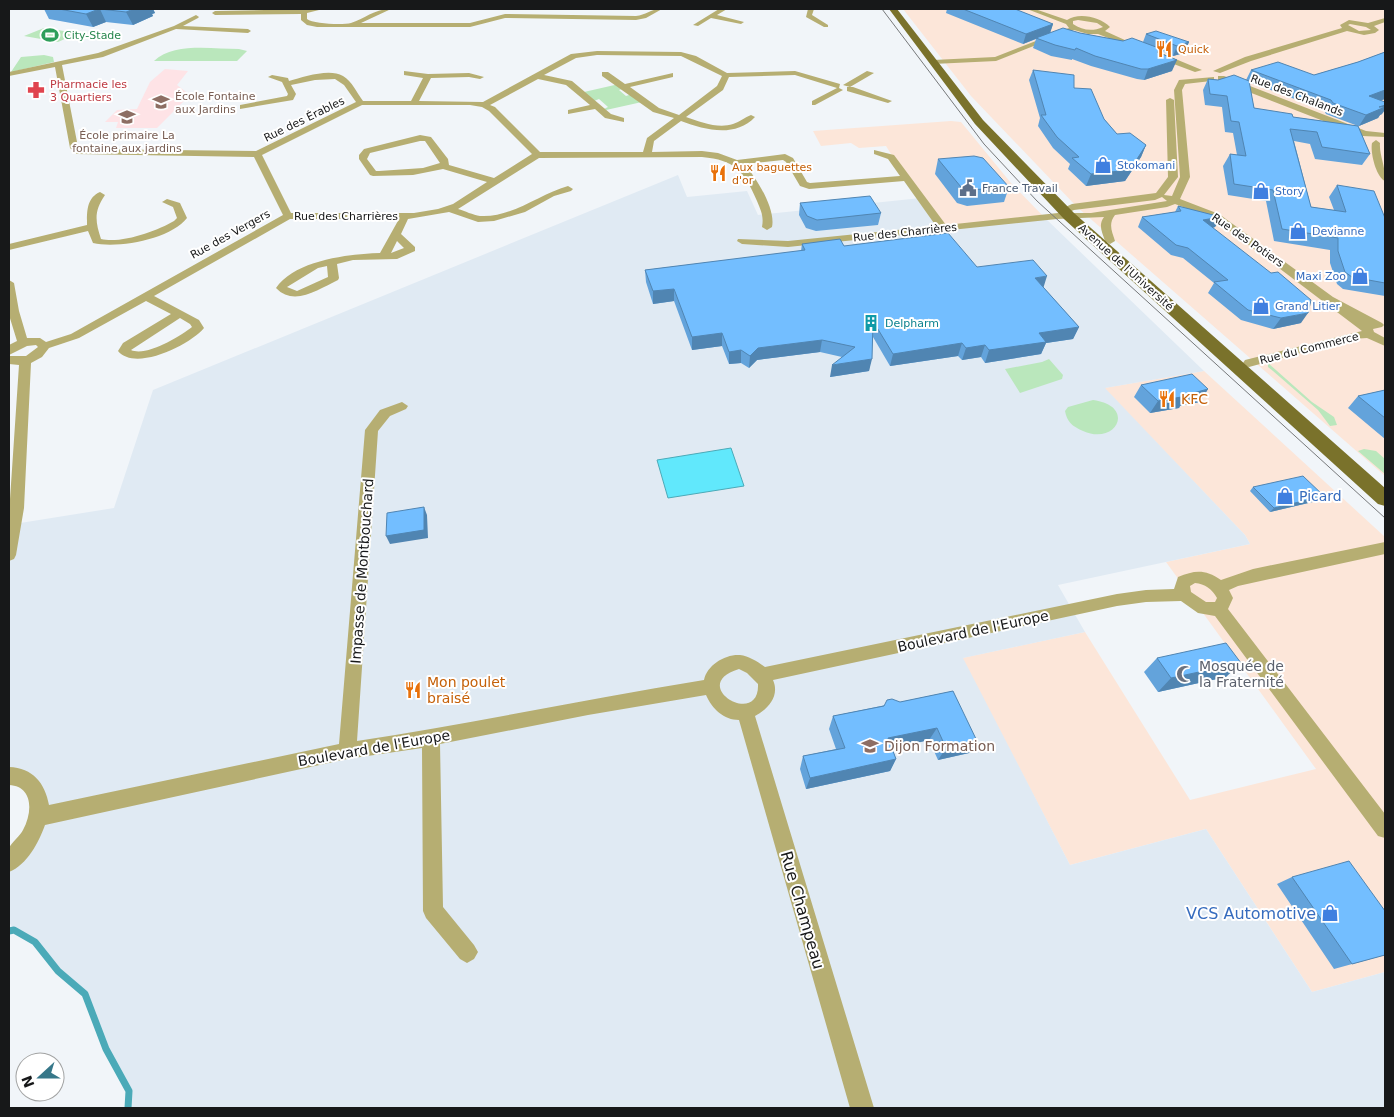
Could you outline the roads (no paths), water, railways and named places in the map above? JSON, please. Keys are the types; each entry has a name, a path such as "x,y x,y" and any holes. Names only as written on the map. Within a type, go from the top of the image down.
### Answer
{"main road":[{"name":"Avenue de l'Université","path":"893,9 938,62"},
{"name":"Avenue de l'Université","path":"901,9 1001,147 1385,499"},
{"name":"Avenue de l'Université","path":"1073,214 1110,242 1385,481"}],"street":[{"path":"9,74 100,55 214,11 304,12 320,9"},
{"path":"353,25 388,9"},
{"path":"304,12 304,20 311,24 470,25 500,17 543,15 640,18 659,9"},
{"path":"696,25 724,9"},
{"path":"811,9 808,16 826,26"},
{"path":"1030,9 1070,23"},
{"path":"1035,9 1070,23"},
{"path":"606,26 606,23 617,10"},
{"path":"532,26 543,20 543,15"},
{"path":"710,16 741,22"},
{"path":"938,62 996,59 1070,23 1091,19 1106,25 1106,29 1098,32"},
{"path":"1368,25 1385,20"},
{"path":"1346,29 1343,24 1354,22 1368,25 1376,30 1372,32"},
{"name":"Rue des Chalands","path":"1070,23 1208,73 1365,134"},
{"path":"176,27 248,31"},
{"path":"1073,214 1112,213 1156,206 1175,200 1185,177 1178,90 1182,82 1248,59 1346,29 1362,33 1372,32 1385,37"},
{"path":"484,105 565,60 580,55 672,53 695,57 726,75 795,73 838,88 848,87 888,101"},
{"path":"58,64 74,148 80,152 258,154"},
{"path":"407,73 428,76 469,75 480,77"},
{"path":"848,87 870,73"},
{"path":"1073,214 1140,204 1157,196 1173,177 1170,87 1174,80 1208,73"},
{"path":"605,74 625,86 655,109 680,118 715,128 726,129 745,122 751,116"},
{"path":"625,86 670,75"},
{"path":"647,154 650,140 720,88 725,81 726,75"},
{"path":"414,103 428,76"},
{"path":"537,76 569,83 608,116 621,120"},
{"path":"272,77 285,80 287,84"},
{"name":"Rue des Érables","path":"243,107 290,98 292,94 287,84 317,78 338,77 344,80 361,104"},
{"path":"815,103 838,88"},
{"name":"Rue des Érables","path":"258,154 361,104 484,105"},
{"path":"484,105 492,109 538,155"},
{"path":"571,112 596,106"},
{"path":"1385,135 1376,133 1365,134 1365,138 1381,144 1375,150 1385,178"},
{"path":"443,166 445,164 444,159 426,138 371,150 363,155 363,159 371,171 379,174 428,170 443,166 495,181"},
{"path":"877,152 890,157 943,228"},
{"name":"Rue des Vergers","path":"44,346 74,336 288,216 258,154"},
{"name":"Rue des Charrières","path":"288,216 429,215 450,209 538,155 712,154 727,157 738,162"},
{"path":"738,162 785,157 790,160 803,184 810,186 906,178"},
{"path":"738,162 749,176 769,218 767,227"},
{"path":"450,209 478,219 494,218 522,210 551,194 568,189"},
{"path":"100,195 92,206 92,227 97,240 105,243 165,230 178,225 182,218 178,205 167,202"},
{"name":"Rue des Potiers","path":"1157,196 1175,200 1216,216 1328,300 1375,328 1385,342"},
{"path":"1110,242 1105,222 1112,213"},
{"name":"Rue des Charrières","path":"742,241 788,244 1073,214"},
{"name":"Rue des Charrières","path":"384,256 405,216"},
{"path":"9,247 92,227"},
{"name":"Rue des Charrières","path":"332,263 334,278 326,284 296,295 281,288 282,285 308,269 353,257 395,256 412,249 396,236"},
{"path":"9,283 13,311 23,343"},
{"path":"145,296 198,324 198,328 178,341 141,356 132,357 125,353 124,349 179,314"},
{"name":"Rue du Commerce","path":"1249,363 1352,336 1375,328"},
{"path":"9,351 23,343 35,341 40,342 44,346 40,353 25,360 9,360"},
{"path":"9,556 17,508 25,360"},
{"name":"Impasse de Montbouchard","path":"348,751 372,430 385,413 402,406"},
{"path":"1220,588 1233,581 1253,575 1385,548"},
{"path":"1194,577 1208,580 1220,588 1225,598 1218,608 1200,607 1184,595 1182,584 1184,580 1194,577"},
{"name":"Boulevard de l'Europe","path":"763,675 1117,600 1146,596 1184,595"},
{"path":"1218,608 1385,829"},
{"path":"730,663 746,663 759,670 763,675 767,690 765,698 754,709 746,712 736,712 718,703 713,696 711,687 716,672 730,663"},
{"name":"Boulevard de l'Europe","path":"39,817 348,751 431,738 588,707 711,687"},
{"name":"Rue Champeau","path":"746,712 862,1108"},
{"path":"431,738 433,911 467,952"},
{"path":"9,776 21,778 34,788 40,802 39,817 29,838 9,862"}],"water":[{"path":"731,448 744,486 668,498 657,460"}],"waterway":[{"path":"9,931 14,930 35,942 58,971 85,994 106,1049 129,1091 128,1108"}],"tram line":[{"path":"882,9 984,144 1037,201 1385,518"}],"place":[{"name":"City-Stade","path":"50,35"},
{"name":"Quick","path":"1164,49"},
{"name":"Pharmacie les 3 Quartiers","path":"36,90"},
{"name":"École Fontaine aux Jardins","path":"161,102"},
{"name":"École primaire La fontaine aux jardins","path":"127,117"},
{"name":"Stokomani","path":"1103,165"},
{"name":"Aux baguettes d'or","path":"718,173"},
{"name":"France Travail","path":"968,188"},
{"name":"Story","path":"1261,191"},
{"name":"Devianne","path":"1298,231"},
{"name":"Maxi Zoo","path":"1360,276"},
{"name":"Grand Litier","path":"1261,306"},
{"name":"Delpharm","path":"871,323"},
{"name":"KFC","path":"1167,399"},
{"name":"Picard","path":"1285,496"},
{"name":"Mosquée de la Fraternité","path":"1185,674"},
{"name":"Mon poulet braisé","path":"413,690"},
{"name":"Dijon Formation","path":"870,746"},
{"name":"VCS Automotive","path":"1330,913"}]}
